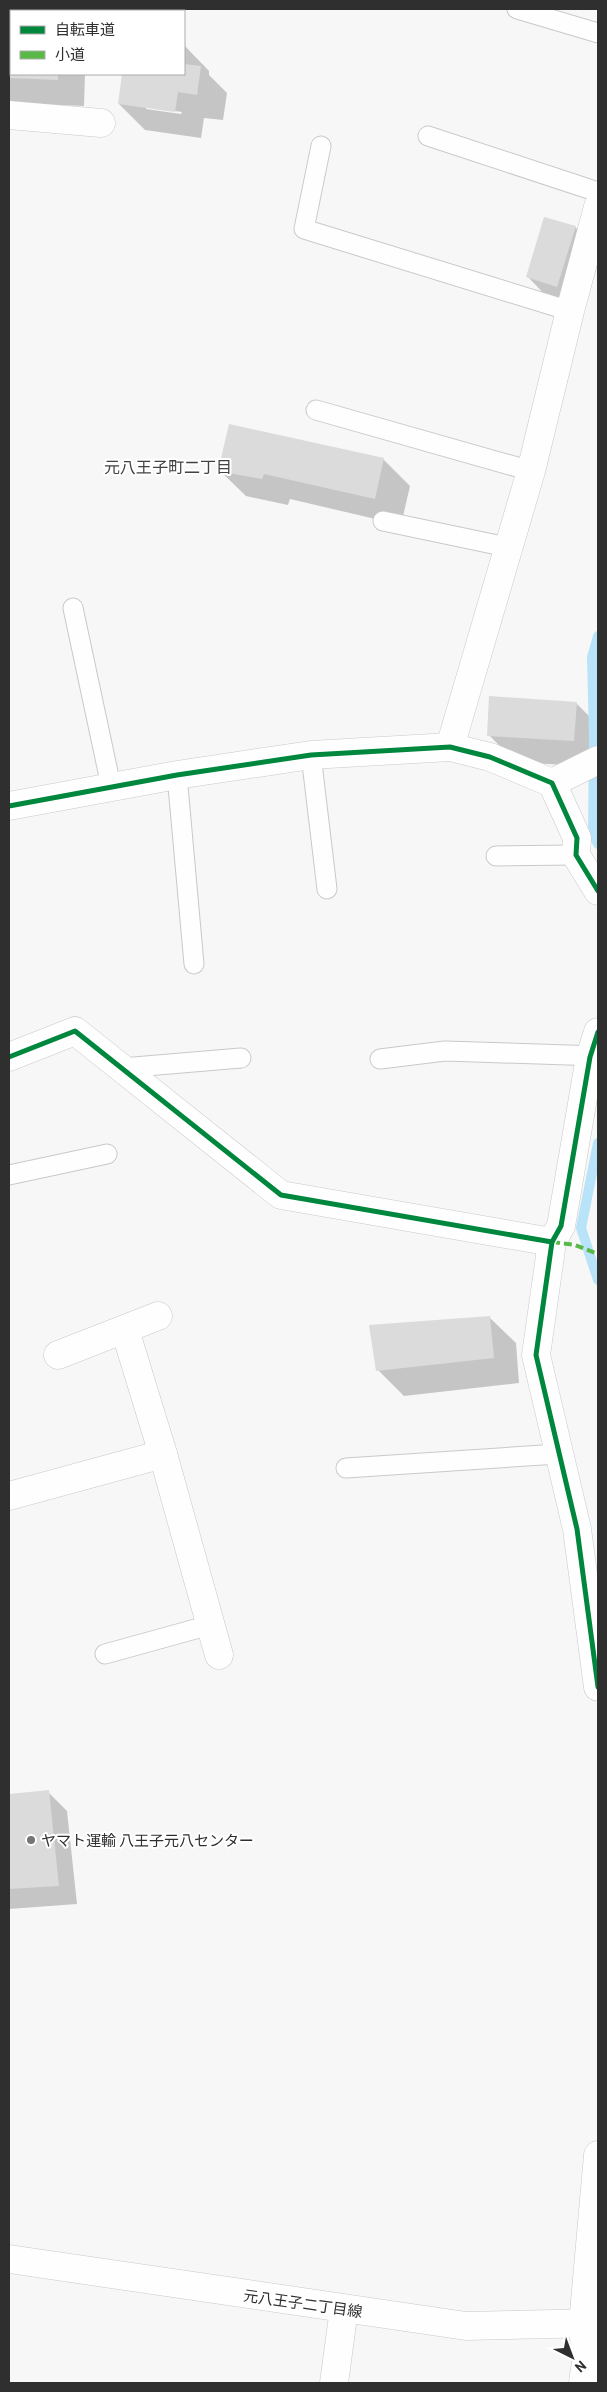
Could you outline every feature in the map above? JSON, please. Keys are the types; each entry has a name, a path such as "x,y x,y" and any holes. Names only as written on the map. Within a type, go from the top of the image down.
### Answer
{"street":[{"path":"9,115 100,123"},
{"path":"450,747 507,547 531,471 570,311 598,207"},
{"path":"9,806 111,786 311,755 450,747 490,757 552,783 577,838 576,855 598,891"},
{"path":"552,783 587,766"},
{"path":"9,1057 75,1031 281,1195 552,1242"},
{"path":"596,1048 561,1226 552,1242 536,1355 577,1529 598,1688"},
{"path":"58,1355 158,1316"},
{"path":"125,1330 163,1454 219,1655"},
{"path":"9,1496 163,1454"},
{"path":"583,2383 591,2324 598,2156"},
{"name":"元八王子二丁目線","path":"9,2259 466,2326 591,2324"},
{"path":"334,2383 344,2309"}],"lane":[{"path":"516,9 598,33"},
{"path":"428,136 598,192"},
{"path":"321,146 304,228 570,311"},
{"path":"316,410 531,471"},
{"path":"383,521 507,547"},
{"path":"73,608 111,786"},
{"path":"311,755 327,889"},
{"path":"177,775 194,964"},
{"path":"496,856 576,855"},
{"path":"380,1058 445,1051 596,1048"},
{"path":"122,1068 241,1058"},
{"path":"9,1175 107,1154"},
{"path":"346,1468 558,1454"},
{"path":"104,1654 210,1625"}],"building":[{"path":"9,38 10,75 58,75 58,80 9,78"},
{"path":"185,64 201,66 197,95 178,92 175,112 118,104 122,75 185,75"},
{"path":"544,217 576,226 557,287 526,277"},
{"path":"229,424 384,458 375,499 264,474 262,479 218,471"},
{"path":"489,696 577,702 574,741 487,736"},
{"path":"490,1316 494,1358 376,1371 369,1325"},
{"name":"ヤマト運輸 八王子元八センター","path":"49,1790 59,1886 9,1889 9,1794"}],"waterway":[{"path":"598,636 592,657 594,738 593,834 598,844"},
{"path":"598,1143 581,1228 598,1280"}],"marked path":[{"path":"552,1242 575,1245 598,1254"}],"cycle path":[{"path":"9,806 177,775 311,755 450,747 490,757 552,783 577,838 576,855 598,891"},
{"path":"9,1057 75,1031 281,1195 552,1242"},
{"path":"598,1032 590,1057 561,1226 552,1242 536,1355 577,1529 598,1687"}],"place":[{"name":"ヤマト運輸 八王子元八センター","path":"31,1840"}],"district":[{"name":"元八王子町二丁目","path":"168,466"}]}
